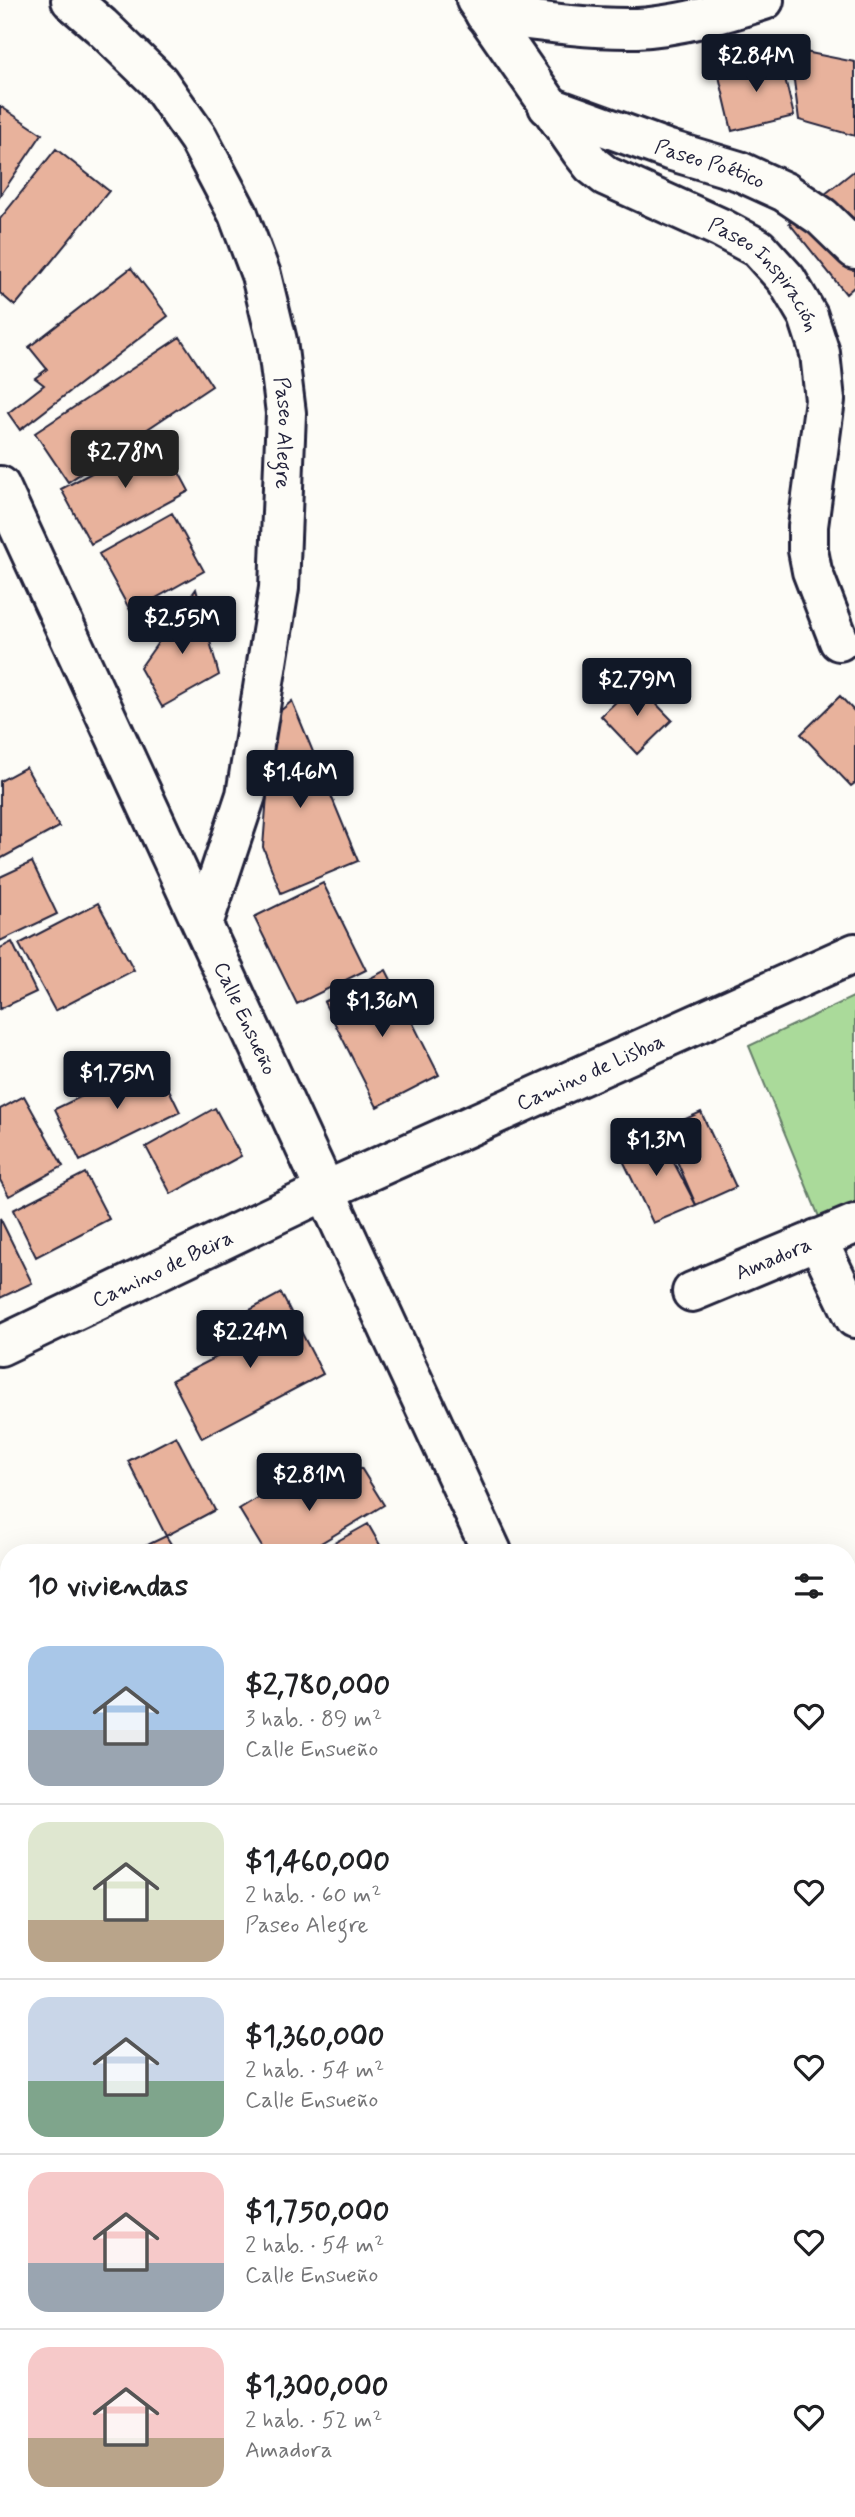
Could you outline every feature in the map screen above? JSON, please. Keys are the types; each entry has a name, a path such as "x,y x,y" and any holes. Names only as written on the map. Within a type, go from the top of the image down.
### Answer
{"street":[{"name":"Paseo Alegre","path":"71,0 158,81 198,138 238,214 261,275 277,341 286,413 279,588 246,795 203,923"},
{"name":"Paseo Inspiración","path":"481,7 574,27 639,28 717,15 764,0"},
{"name":"Paseo Inspiración","path":"481,7 548,106 592,164 606,176 721,228 758,248 786,279 808,316 820,353 825,400 808,526 808,550 812,571 839,641"},
{"name":"Paseo Poético","path":"548,106 670,150 739,171 785,192 822,217 855,249"},
{"name":"Calle Ensueño","path":"0,486 488,1544"},
{"name":"Camino de Lisboa","path":"327,1190 855,953"},
{"name":"Camino de Beira","path":"0,1346 327,1190"},
{"name":"Amadora","path":"692,1292 855,1224"},
{"path":"817,1239 855,1318"}],"green space":[{"path":"855,996 855,1221 826,1234 749,1046"}],"building":[{"path":"790,49 855,62 855,136 799,120"},
{"path":"780,57 794,116 732,131 718,72"},
{"path":"0,106 42,134 0,196"},
{"path":"56,149 109,191 15,306 0,293 0,219"},
{"path":"855,170 855,286 846,294 789,223"},
{"path":"131,268 168,316 20,430 8,413 44,385 35,378 47,369 29,347"},
{"path":"180,337 212,386 68,482 35,433"},
{"path":"160,437 189,491 91,544 61,489"},
{"path":"172,513 204,571 131,612 99,554"},
{"path":"196,589 219,675 162,707 140,668"},
{"path":"636,683 672,720 637,754 601,716"},
{"path":"840,696 855,712 855,783 851,786 801,734"},
{"path":"292,701 358,861 281,893 263,847 273,717"},
{"path":"26,767 59,827 0,859 0,781"},
{"path":"32,862 57,914 0,941 0,877"},
{"path":"323,883 366,970 297,1004 254,917"},
{"path":"98,903 134,970 55,1011 19,944"},
{"path":"12,942 36,992 0,1009 0,948"},
{"path":"386,970 439,1075 377,1107 324,1002"},
{"path":"155,1061 180,1112 80,1161 55,1109"},
{"path":"24,1096 63,1166 9,1196 0,1180 0,1109"},
{"path":"215,1108 241,1156 171,1194 146,1147"},
{"path":"701,1112 736,1187 696,1205 663,1129"},
{"path":"658,1132 696,1205 653,1223 618,1150"},
{"path":"85,1173 109,1219 36,1257 13,1210"},
{"path":"0,1218 32,1283 0,1298"},
{"path":"281,1293 323,1374 202,1438 172,1380 240,1345 248,1311"},
{"path":"176,1436 215,1510 166,1536 128,1461"},
{"path":"361,1468 384,1505 319,1544 260,1544 239,1509 291,1477 306,1502"},
{"path":"368,1524 379,1544 332,1544"},
{"path":"166,1536 171,1544 150,1544"}]}
